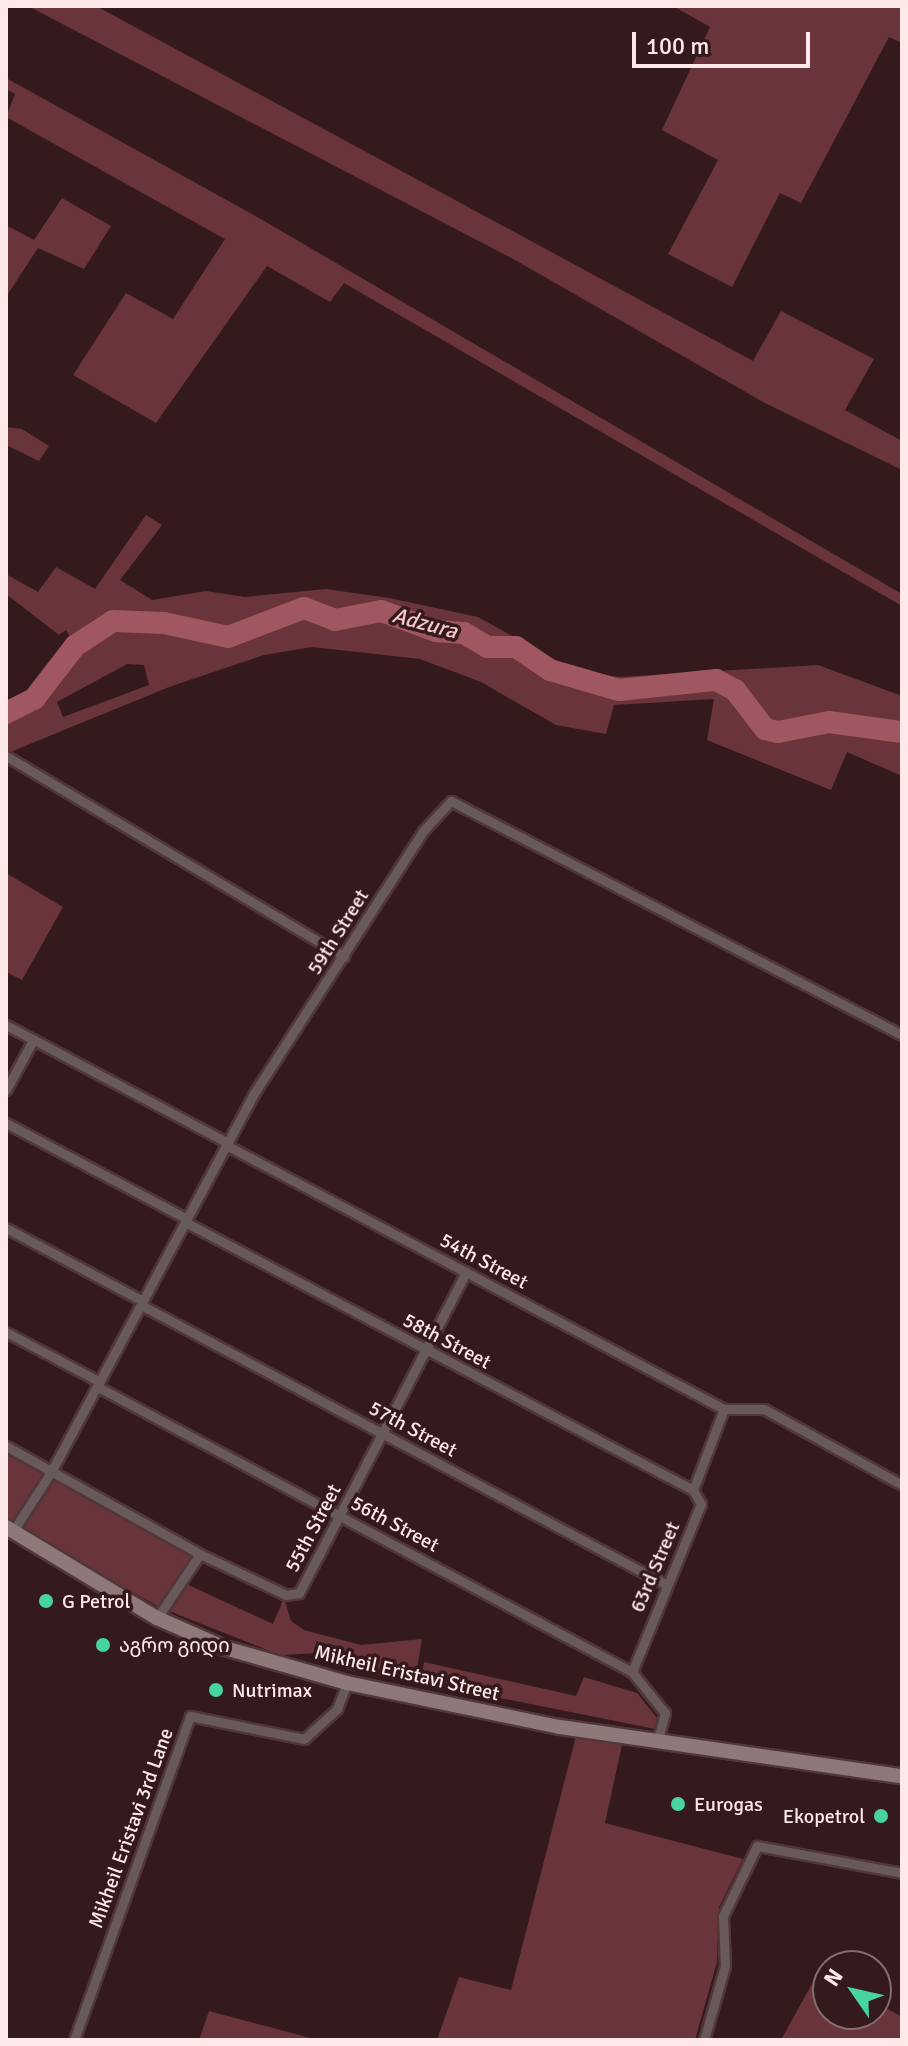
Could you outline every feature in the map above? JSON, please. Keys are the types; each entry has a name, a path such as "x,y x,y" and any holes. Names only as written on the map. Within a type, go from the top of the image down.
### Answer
{"main road":[{"name":"Mikheil Eristavi Street","path":"9,1529 157,1618 225,1648 347,1683 560,1727 658,1739 829,1768 902,1776"}],"street":[{"path":"6,756 344,957"},
{"name":"59th Street","path":"9,1529 51,1472 227,1144 423,831 451,801 459,802 902,1035"},
{"name":"54th Street","path":"6,1025 724,1409"},
{"path":"6,1090 33,1040"},
{"name":"58th Street","path":"6,1123 693,1490"},
{"name":"57th Street","path":"6,1228 667,1585"},
{"name":"55th Street","path":"6,1446 200,1554 286,1595 299,1593 466,1272"},
{"name":"56th Street","path":"6,1332 632,1672"},
{"path":"724,1409 764,1409 902,1485"},
{"name":"63rd Street","path":"632,1672 701,1504 693,1490 724,1409"},
{"path":"157,1618 200,1554"},
{"path":"632,1672 665,1713 658,1739"},
{"name":"Mikheil Eristavi 3rd Lane","path":"74,2040 190,1716 304,1739 337,1709 347,1683"},
{"path":"704,2040 725,1966 723,1916 757,1846 902,1873"}],"shaded area":[{"path":"28,6 96,6 753,361 781,311 874,359 845,410 902,441 902,470 765,403 515,260"},
{"path":"673,6 902,6 902,43 889,37 801,203 780,193 732,287 668,254 718,160 662,130 710,27"},
{"path":"6,78 259,218 902,594 902,606 344,283 330,302 267,266 156,423 73,375 126,293 173,319 225,239 6,117 15,94 6,89"},
{"path":"62,198 111,226 84,269 38,248 6,297 6,225 34,240"},
{"path":"6,427 22,429 49,446 39,461 6,445"},
{"path":"146,515 162,525 120,580 152,600 206,591 245,597 326,589 389,598 478,617 575,671 619,677 818,665 902,696 902,776 847,752 831,790 707,740 714,699 614,705 606,734 556,725 481,682 420,659 312,647 264,655 169,687 8,753 6,713 34,699 75,645 66,630 59,635 6,594 6,574 38,592 56,567 95,589","holes":["127,664 144,665 149,685 63,717 57,702"]},
{"path":"6,873 63,907 22,980 6,972"},
{"path":"6,1445 49,1468 12,1523 6,1520"},
{"path":"53,1479 193,1556 161,1608 23,1530"},
{"path":"182,1582 273,1624 284,1598 291,1621 304,1630 361,1645 422,1639 415,1681 347,1670 322,1653 280,1655 164,1609"},
{"path":"424,1662 576,1696 584,1677 637,1693 657,1718 655,1729 421,1682"},
{"path":"576,1736 622,1745 605,1823 743,1859 719,1907 717,1962 695,2040 437,2040 459,1977 511,1990"},
{"path":"812,1984 812,2030 892,2030 892,2011 902,2017 902,2040 781,2040"},
{"path":"209,2011 318,2040 199,2040"}],"waterway":[{"name":"Adzura","path":"6,713 34,699 75,646 113,621 164,623 228,637 304,608 335,620 381,611 436,631 464,633 487,647 516,647 550,670 619,690 716,680 735,690 765,729 778,732 829,722 902,732"}],"place":[{"name":"G Petrol","path":"46,1601"},
{"name":"აგრო გიდი","path":"103,1645"},
{"name":"Nutrimax","path":"216,1690"},
{"name":"Eurogas","path":"678,1804"},
{"name":"Ekopetrol","path":"881,1816"}]}
